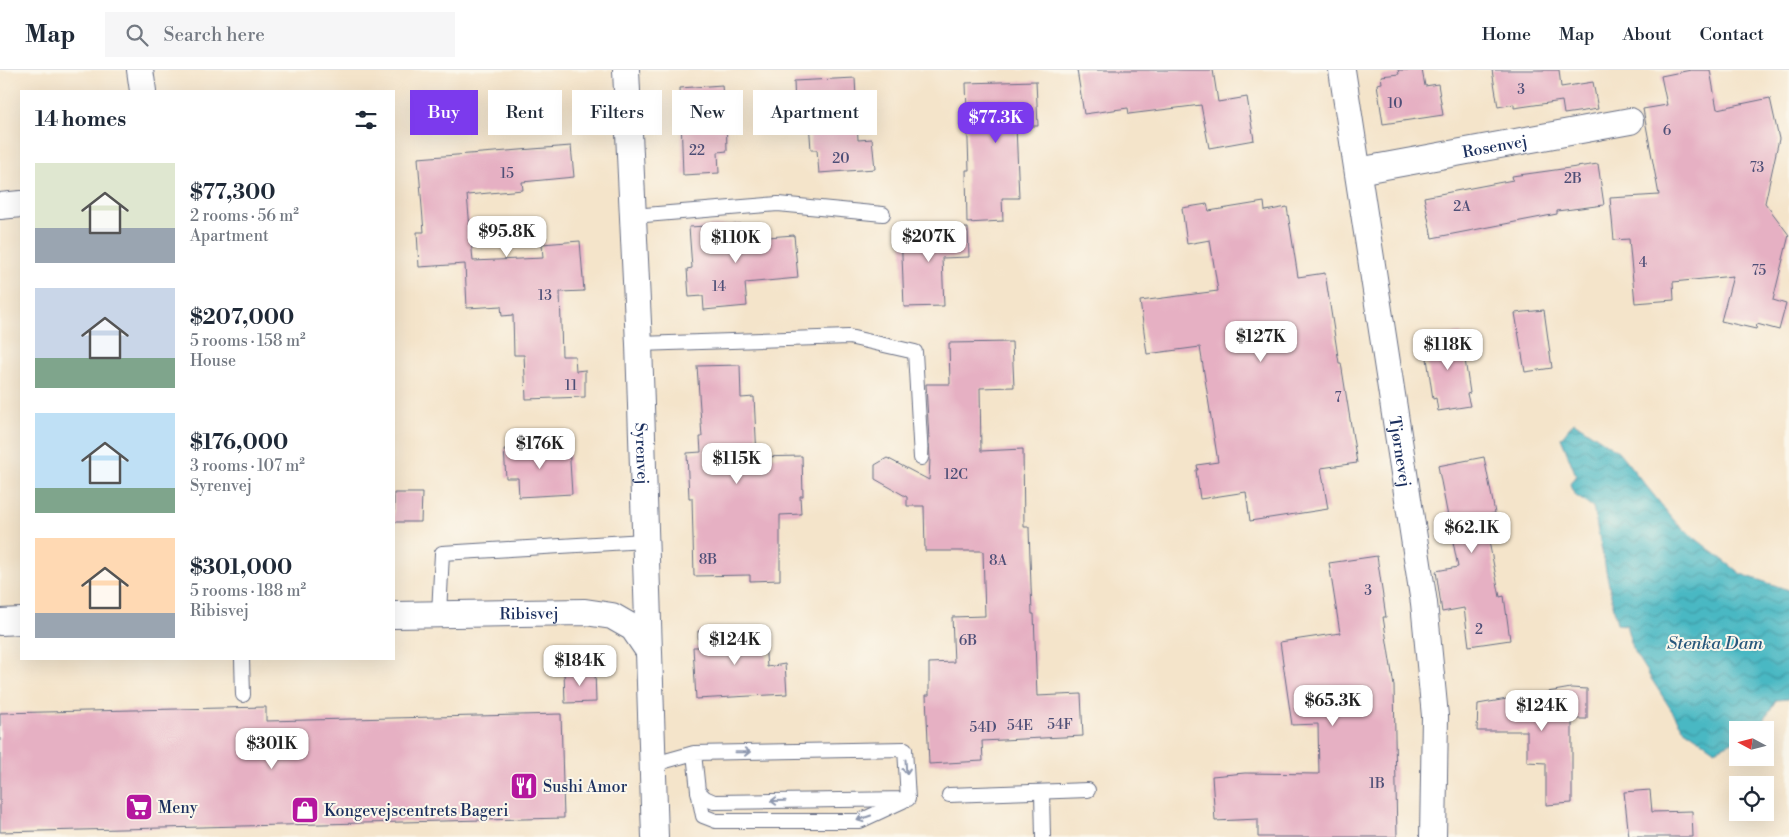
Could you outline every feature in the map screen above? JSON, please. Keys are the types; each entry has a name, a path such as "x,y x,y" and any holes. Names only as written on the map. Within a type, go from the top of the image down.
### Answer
{"street":[{"path":"140,70 143,90"},
{"name":"Syrenvej","path":"626,70 639,344 651,765 655,837"},
{"name":"Tjørnevej","path":"1342,70 1424,603 1435,716 1433,837"},
{"name":"Rosenvej","path":"1358,171 1630,121"},
{"path":"0,206 20,204"},
{"name":"Ribisvej","path":"395,615 585,612 612,616 633,628 648,650"},
{"path":"0,622 20,621"}],"lane":[{"path":"633,216 778,204 883,214"},
{"path":"639,344 849,337 916,352 921,458"},
{"path":"440,614 442,553 645,541"},
{"path":"242,660 243,695"},
{"path":"651,765 694,753 905,749 908,799"},
{"path":"694,753 703,816 716,821 860,821 908,799"},
{"path":"948,795 1088,790"},
{"path":"698,791 704,798 714,802 908,799"},
{"path":"1042,792 1043,837"}],"water":[{"name":"Stenka Dam","path":"1574,422 1618,451 1677,524 1741,574 1789,590 1789,699 1776,700 1763,721 1729,721 1729,744 1715,750 1683,728 1634,652 1626,625 1617,624 1593,507 1576,496 1570,484 1576,475 1561,438"}],"building":[{"path":"1077,70 1213,70 1218,102 1247,97 1254,140 1209,148 1201,105 1129,114 1128,108 1084,114"},
{"path":"1398,70 1422,70 1425,86 1438,84 1443,115 1383,124 1377,84 1382,83 1381,76 1399,74"},
{"path":"1492,70 1559,70 1561,87 1593,82 1598,109 1564,114 1562,101 1514,108 1514,104 1498,107"},
{"path":"1691,70 1710,70 1717,109 1770,98 1779,139 1765,203 1789,235 1773,300 1786,304 1779,330 1757,324 1756,329 1721,321 1733,276 1673,282 1674,300 1635,303 1629,239 1614,240 1610,198 1659,195 1643,109 1667,105 1661,76"},
{"path":"855,78 856,90 794,90 794,81"},
{"path":"1036,81 1038,126 1016,126 1019,198 1002,198 1003,221 967,223 966,170 969,170 966,83"},
{"path":"722,85 722,90 680,90 680,88"},
{"path":"682,135 727,135 727,151 718,152 719,173 683,175"},
{"path":"810,135 858,135 858,140 872,139 875,169 819,173 817,150 811,150"},
{"path":"571,146 574,177 522,182 523,190 467,195 473,261 543,258 542,244 580,241 584,291 560,292 562,356 575,356 576,371 585,370 585,397 526,399 524,355 514,355 513,315 502,316 501,306 467,308 465,264 419,267 417,232 424,232 418,158"},
{"path":"1598,164 1604,205 1557,211 1557,214 1432,238 1424,197 1513,180 1512,176"},
{"path":"1264,202 1265,211 1287,207 1298,277 1325,273 1357,463 1321,468 1328,509 1250,521 1246,492 1200,499 1197,465 1218,462 1200,347 1147,354 1140,301 1218,291 1210,240 1187,244 1182,208 1207,204 1209,211"},
{"path":"741,224 742,239 794,235 798,278 745,283 747,306 704,310 703,296 689,297 687,269 692,268 689,227"},
{"path":"968,228 969,257 942,258 944,306 904,307 901,230"},
{"path":"1544,310 1552,368 1525,372 1515,313"},
{"path":"1461,333 1470,393 1467,394 1470,406 1438,411 1436,398 1433,399 1424,338"},
{"path":"1012,342 1014,387 980,388 981,451 1023,449 1024,527 1029,527 1037,696 1081,694 1083,736 982,741 983,761 929,764 926,695 929,695 929,663 954,662 952,617 985,616 983,551 925,551 924,506 907,506 907,497 875,479 875,465 887,458 929,480 930,458 926,384 950,384 949,343"},
{"path":"740,365 741,398 754,397 757,457 802,456 803,496 800,496 801,514 780,515 780,580 750,581 750,575 694,576 692,498 689,498 687,453 701,452 700,437 702,437 697,366"},
{"path":"569,445 572,494 519,497 518,478 506,478 504,449"},
{"path":"1484,457 1495,513 1484,516 1500,597 1504,596 1510,640 1469,646 1464,608 1442,612 1436,571 1458,567 1438,466"},
{"path":"395,493 422,493 421,522 395,522"},
{"path":"1377,556 1386,617 1383,617 1394,686 1397,837 1258,837 1258,819 1215,821 1212,776 1245,773 1319,774 1318,724 1292,725 1280,642 1340,633 1329,563"},
{"path":"761,629 761,644 765,644 767,667 785,664 787,694 696,699 693,647 699,647 698,631"},
{"path":"595,670 596,702 565,703 564,671"},
{"path":"1571,688 1587,689 1587,719 1572,719 1572,803 1546,805 1546,763 1527,762 1527,731 1477,731 1478,704"},
{"path":"266,707 266,721 561,714 564,818 0,832 0,713"},
{"path":"1650,790 1652,812 1692,811 1693,837 1629,837 1624,792"}],"place":[{"name":"Sushi Amor","path":"524,786"},
{"name":"Meny","path":"139,807"},
{"name":"Kongevejscentrets Bageri","path":"305,810"}]}
